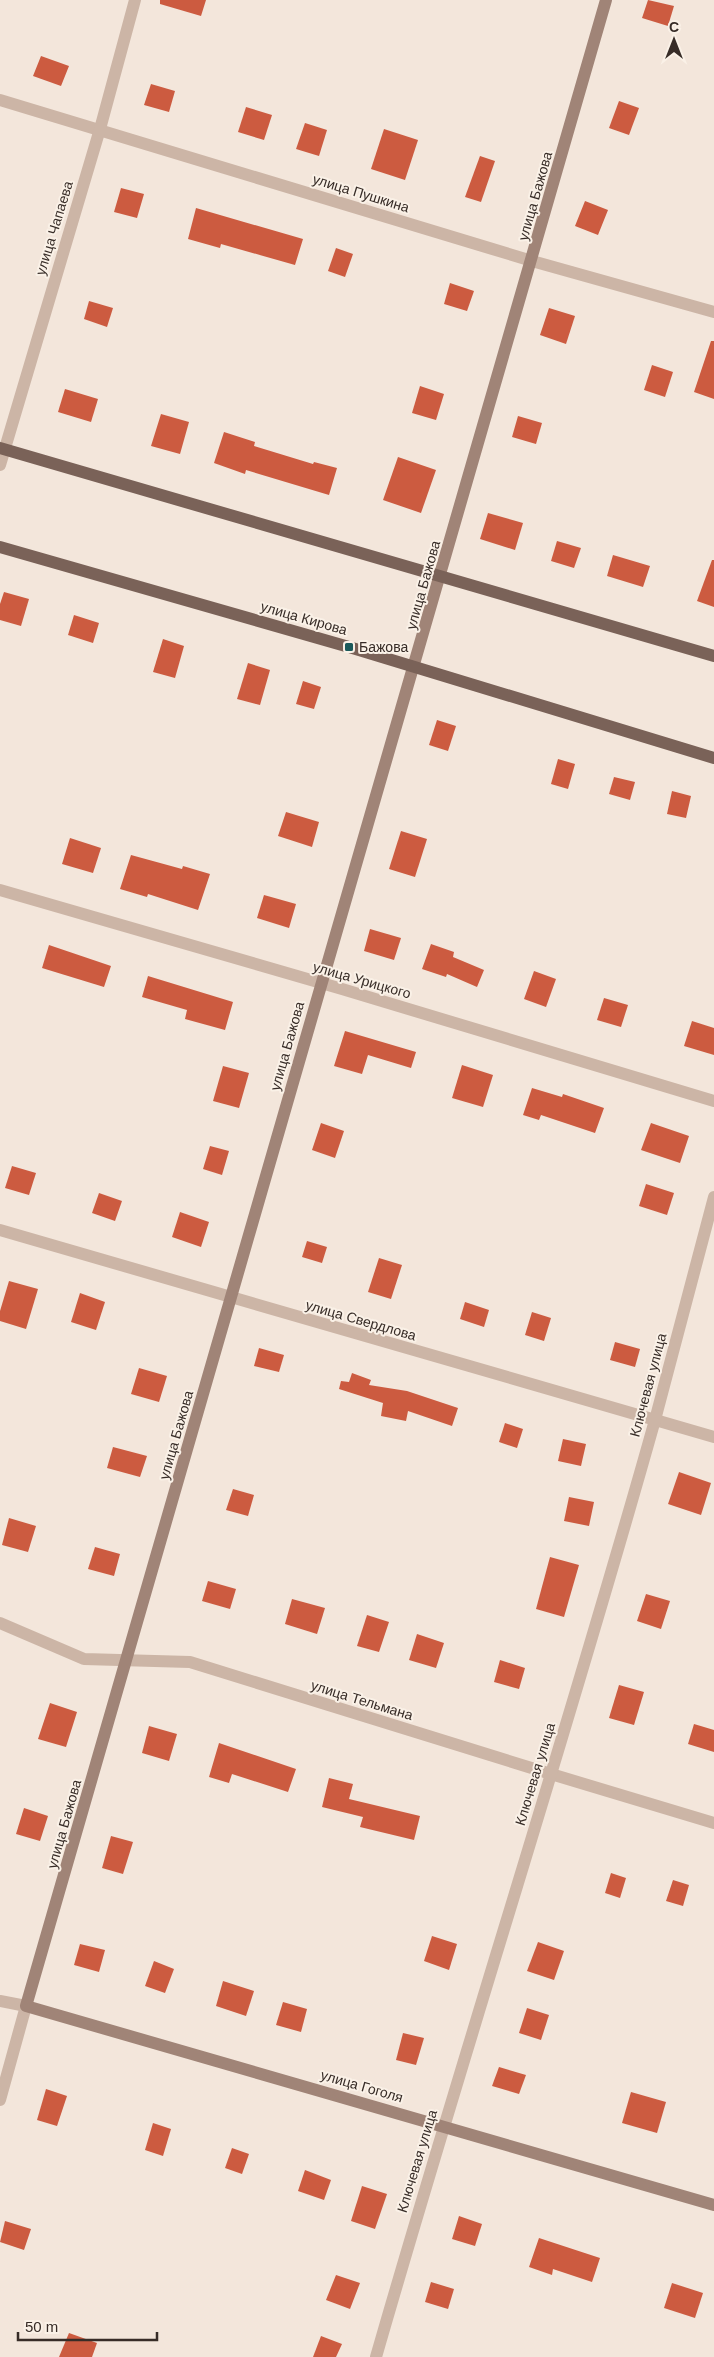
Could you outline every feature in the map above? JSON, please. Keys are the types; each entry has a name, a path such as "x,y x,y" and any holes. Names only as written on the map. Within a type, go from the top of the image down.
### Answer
{"main road":[{"path":"2,449 714,656"},
{"name":"улица Кирова","path":"0,546 415,667 714,758"}],"street":[{"name":"улица Чапаева","path":"0,465 2,449 100,129 135,0"},
{"name":"улица Бажова","path":"0,2100 320,983 415,667 606,0"},
{"name":"улица Пушкина","path":"0,100 532,261 714,312"},
{"name":"улица Урицкого","path":"0,890 320,983 714,1101"},
{"name":"Ключевая улица","path":"376,2357 443,2125 550,1774 654,1420 714,1197"},
{"name":"улица Свердлова","path":"0,1230 714,1437"},
{"name":"улица Тельмана","path":"0,1623 84,1659 190,1662 714,1823"},
{"name":"улица Гоголя","path":"0,2001 26,2006 443,2125 714,2205"}],"building":[{"path":"160,0 206,0 201,16 160,4"},
{"path":"648,0 674,6 668,26 642,18"},
{"path":"41,56 69,66 61,86 33,76"},
{"path":"151,84 175,91 169,112 144,105"},
{"path":"619,101 639,108 629,135 609,128"},
{"path":"246,107 272,115 264,140 238,132"},
{"path":"305,123 327,130 319,156 296,149"},
{"path":"384,129 418,140 405,180 371,169"},
{"path":"480,156 495,161 481,202 465,197"},
{"path":"121,188 144,194 137,218 114,212"},
{"path":"585,201 608,210 598,235 575,226"},
{"path":"196,208 303,239 295,265 221,244 220,248 188,239"},
{"path":"336,248 353,254 345,277 328,271"},
{"path":"450,283 474,291 467,311 444,304"},
{"path":"89,301 113,308 107,327 84,319"},
{"path":"549,308 575,316 566,344 540,335"},
{"path":"711,341 714,341 714,399 694,392"},
{"path":"652,365 673,372 665,397 644,390"},
{"path":"420,386 444,394 436,420 412,413"},
{"path":"65,389 98,399 91,422 58,412"},
{"path":"161,414 189,422 180,454 151,446"},
{"path":"518,416 542,423 536,444 512,437"},
{"path":"224,432 255,442 254,446 313,464 314,462 337,468 329,495 246,470 245,474 214,463"},
{"path":"398,457 436,470 421,513 383,500"},
{"path":"488,513 523,523 515,550 480,539"},
{"path":"557,541 581,548 574,568 551,561"},
{"path":"613,555 650,566 643,587 607,576"},
{"path":"712,560 714,560 714,607 697,601"},
{"path":"4,592 29,599 21,626 0,620 0,604"},
{"path":"74,615 99,623 93,643 68,635"},
{"path":"163,639 184,646 175,678 153,672"},
{"path":"248,663 270,670 260,705 237,699"},
{"path":"303,681 321,687 314,709 296,704"},
{"path":"437,720 456,726 448,751 429,745"},
{"path":"558,759 575,764 568,789 551,784"},
{"path":"614,777 635,782 630,800 609,794"},
{"path":"672,791 691,796 686,818 667,814"},
{"path":"286,812 319,822 312,847 278,836"},
{"path":"401,831 427,839 415,877 389,869"},
{"path":"70,838 101,848 93,873 62,864"},
{"path":"131,855 182,869 183,866 210,874 198,910 148,894 147,897 120,889"},
{"path":"264,895 296,904 289,928 257,918"},
{"path":"370,929 401,938 394,960 364,951"},
{"path":"431,944 454,952 453,957 484,970 477,987 447,974 446,977 422,969"},
{"path":"49,945 111,966 104,987 42,968"},
{"path":"534,971 556,979 546,1007 524,999"},
{"path":"148,976 233,1002 225,1030 185,1019 187,1010 142,997"},
{"path":"604,998 628,1005 621,1027 597,1020"},
{"path":"692,1021 714,1028 714,1055 684,1046"},
{"path":"345,1031 416,1052 411,1068 368,1055 362,1074 334,1066"},
{"path":"462,1065 493,1075 483,1107 452,1098"},
{"path":"223,1066 249,1073 239,1108 213,1101"},
{"path":"532,1088 562,1097 563,1094 604,1108 595,1133 541,1115 539,1120 523,1115"},
{"path":"321,1123 344,1131 335,1158 312,1150"},
{"path":"651,1123 689,1136 680,1163 641,1150"},
{"path":"210,1146 229,1151 222,1175 203,1169"},
{"path":"12,1166 36,1173 29,1195 5,1188"},
{"path":"646,1184 674,1193 667,1215 639,1206"},
{"path":"99,1193 122,1201 115,1221 92,1213"},
{"path":"180,1212 209,1222 201,1247 172,1237"},
{"path":"307,1241 327,1247 322,1263 302,1257"},
{"path":"379,1258 402,1265 391,1299 368,1292"},
{"path":"9,1281 38,1289 26,1329 0,1321 0,1311"},
{"path":"80,1293 105,1302 96,1330 71,1322"},
{"path":"465,1302 489,1310 484,1327 460,1319"},
{"path":"532,1312 551,1318 544,1341 525,1335"},
{"path":"615,1342 640,1349 635,1367 610,1360"},
{"path":"259,1348 284,1355 279,1372 254,1366"},
{"path":"139,1368 167,1376 159,1402 131,1394"},
{"path":"352,1373 371,1380 369,1385 407,1391 458,1408 452,1426 408,1411 406,1421 381,1416 383,1403 339,1389 341,1381 349,1382"},
{"path":"505,1423 523,1429 517,1448 499,1442"},
{"path":"563,1439 586,1444 581,1466 558,1461"},
{"path":"113,1447 147,1456 140,1477 107,1468"},
{"path":"679,1472 711,1483 701,1515 668,1504"},
{"path":"233,1489 254,1495 248,1516 226,1510"},
{"path":"569,1497 594,1502 589,1526 564,1521"},
{"path":"9,1518 36,1526 28,1552 2,1545"},
{"path":"95,1547 120,1554 114,1576 88,1569"},
{"path":"550,1557 579,1565 564,1617 536,1609"},
{"path":"208,1581 236,1589 230,1609 202,1601"},
{"path":"646,1594 670,1601 661,1629 637,1621"},
{"path":"292,1599 325,1608 317,1634 285,1624"},
{"path":"367,1615 389,1622 379,1652 357,1646"},
{"path":"417,1634 444,1643 436,1668 409,1660"},
{"path":"500,1660 525,1668 519,1689 494,1682"},
{"path":"619,1685 644,1692 634,1725 609,1718"},
{"path":"50,1703 77,1712 66,1747 38,1739"},
{"path":"694,1724 714,1730 714,1752 688,1744"},
{"path":"149,1726 177,1734 169,1761 142,1753"},
{"path":"219,1743 296,1769 288,1792 232,1774 229,1783 209,1777"},
{"path":"329,1778 353,1784 349,1799 420,1816 414,1840 360,1827 363,1817 322,1807"},
{"path":"24,1808 48,1816 40,1841 16,1834"},
{"path":"111,1836 133,1842 123,1874 102,1868"},
{"path":"611,1873 626,1878 620,1898 605,1893"},
{"path":"673,1880 689,1885 683,1906 666,1901"},
{"path":"432,1936 457,1944 449,1970 424,1961"},
{"path":"538,1942 564,1951 554,1980 527,1971"},
{"path":"80,1944 105,1950 99,1972 74,1965"},
{"path":"154,1961 174,1969 165,1993 145,1986"},
{"path":"223,1981 254,1991 246,2016 216,2006"},
{"path":"283,2002 307,2009 301,2032 276,2025"},
{"path":"527,2008 549,2015 541,2040 519,2033"},
{"path":"403,2033 424,2038 416,2065 396,2060"},
{"path":"499,2067 526,2075 519,2094 492,2086"},
{"path":"46,2089 67,2096 57,2126 37,2120"},
{"path":"631,2092 666,2102 657,2133 622,2123"},
{"path":"153,2123 171,2129 163,2156 145,2150"},
{"path":"232,2148 249,2154 242,2174 225,2168"},
{"path":"305,2170 331,2180 324,2200 298,2191"},
{"path":"362,2186 387,2194 375,2229 351,2221"},
{"path":"459,2216 482,2224 475,2246 452,2239"},
{"path":"5,2221 31,2229 24,2250 0,2242"},
{"path":"539,2238 600,2258 592,2282 553,2269 552,2275 529,2267"},
{"path":"336,2275 360,2283 350,2309 326,2300"},
{"path":"431,2282 454,2289 448,2309 425,2302"},
{"path":"672,2283 703,2293 695,2318 664,2308"},
{"path":"69,2333 97,2343 92,2357 59,2357"},
{"path":"321,2336 342,2344 336,2357 313,2357"}],"place":[{"name":"Бажова","path":"349,647"}]}
